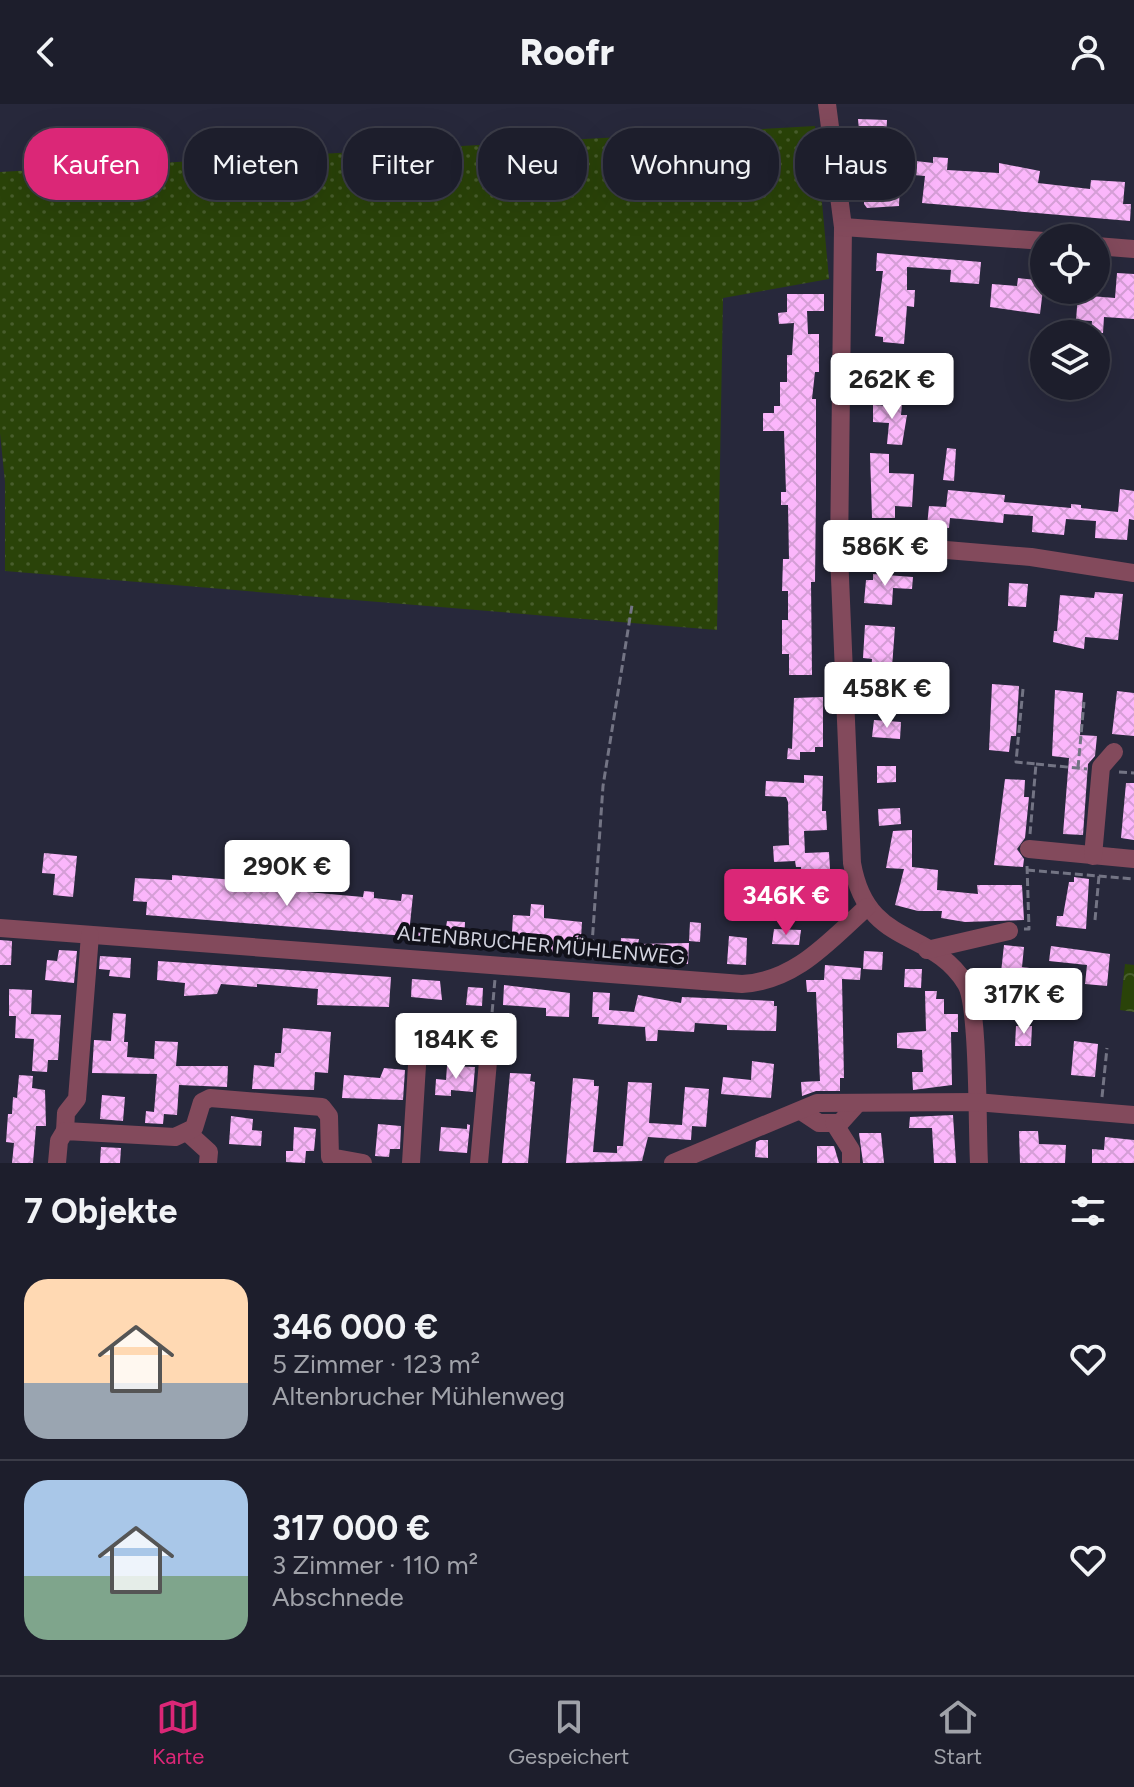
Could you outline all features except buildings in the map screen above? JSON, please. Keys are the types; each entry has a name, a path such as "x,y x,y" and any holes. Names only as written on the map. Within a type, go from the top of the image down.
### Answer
{"street":[{"path":"827,104 843,227 839,541 852,863 856,887 881,924 927,950 957,973 971,998 979,1163"},
{"path":"843,227 1030,240"},
{"path":"1110,247 1134,249"},
{"path":"839,541 1016,555 1134,573"},
{"path":"1093,856 1101,767 1114,752"},
{"path":"1029,849 1134,859"},
{"name":"ALTENBRUCHER MÜHLENWEG","path":"0,928 763,983 797,968 867,907"},
{"path":"927,950 1009,931"},
{"path":"57,1163 66,1113 77,1099 90,935"},
{"path":"479,1163 489,1050"},
{"path":"411,1163 417,1065"},
{"path":"65,1131 175,1137 194,1128 202,1102 210,1098 322,1107 329,1116 328,1160 363,1163"},
{"path":"673,1163 817,1103 976,1102 1134,1115"},
{"path":"801,1111 819,1123 840,1123 858,1103"},
{"path":"834,1123 851,1150 851,1163"},
{"path":"187,1132 209,1152 208,1163"}],"path":[{"path":"590,971 603,786 632,605"},
{"path":"1023,689 1016,762 1036,764 1029,849"},
{"path":"1078,768 1084,702"},
{"path":"1009,931 1029,929 1027,871 1134,879"},
{"path":"1095,920 1099,876"},
{"path":"489,1050 495,974"},
{"path":"1100,1112 1107,1048"}],"green space":[{"path":"815,126 795,128 795,200 822,200 829,279 723,298 717,630 5,571 5,482 0,433 0,172 24,171 24,200 168,200 168,163 184,162 184,200 327,200 327,154 343,153 343,200 462,200 462,146 478,145 478,200 587,200 587,139 603,138 603,200 779,200 779,128"},
{"path":"1125,964 1134,965 1134,1012 1120,1010"}]}
